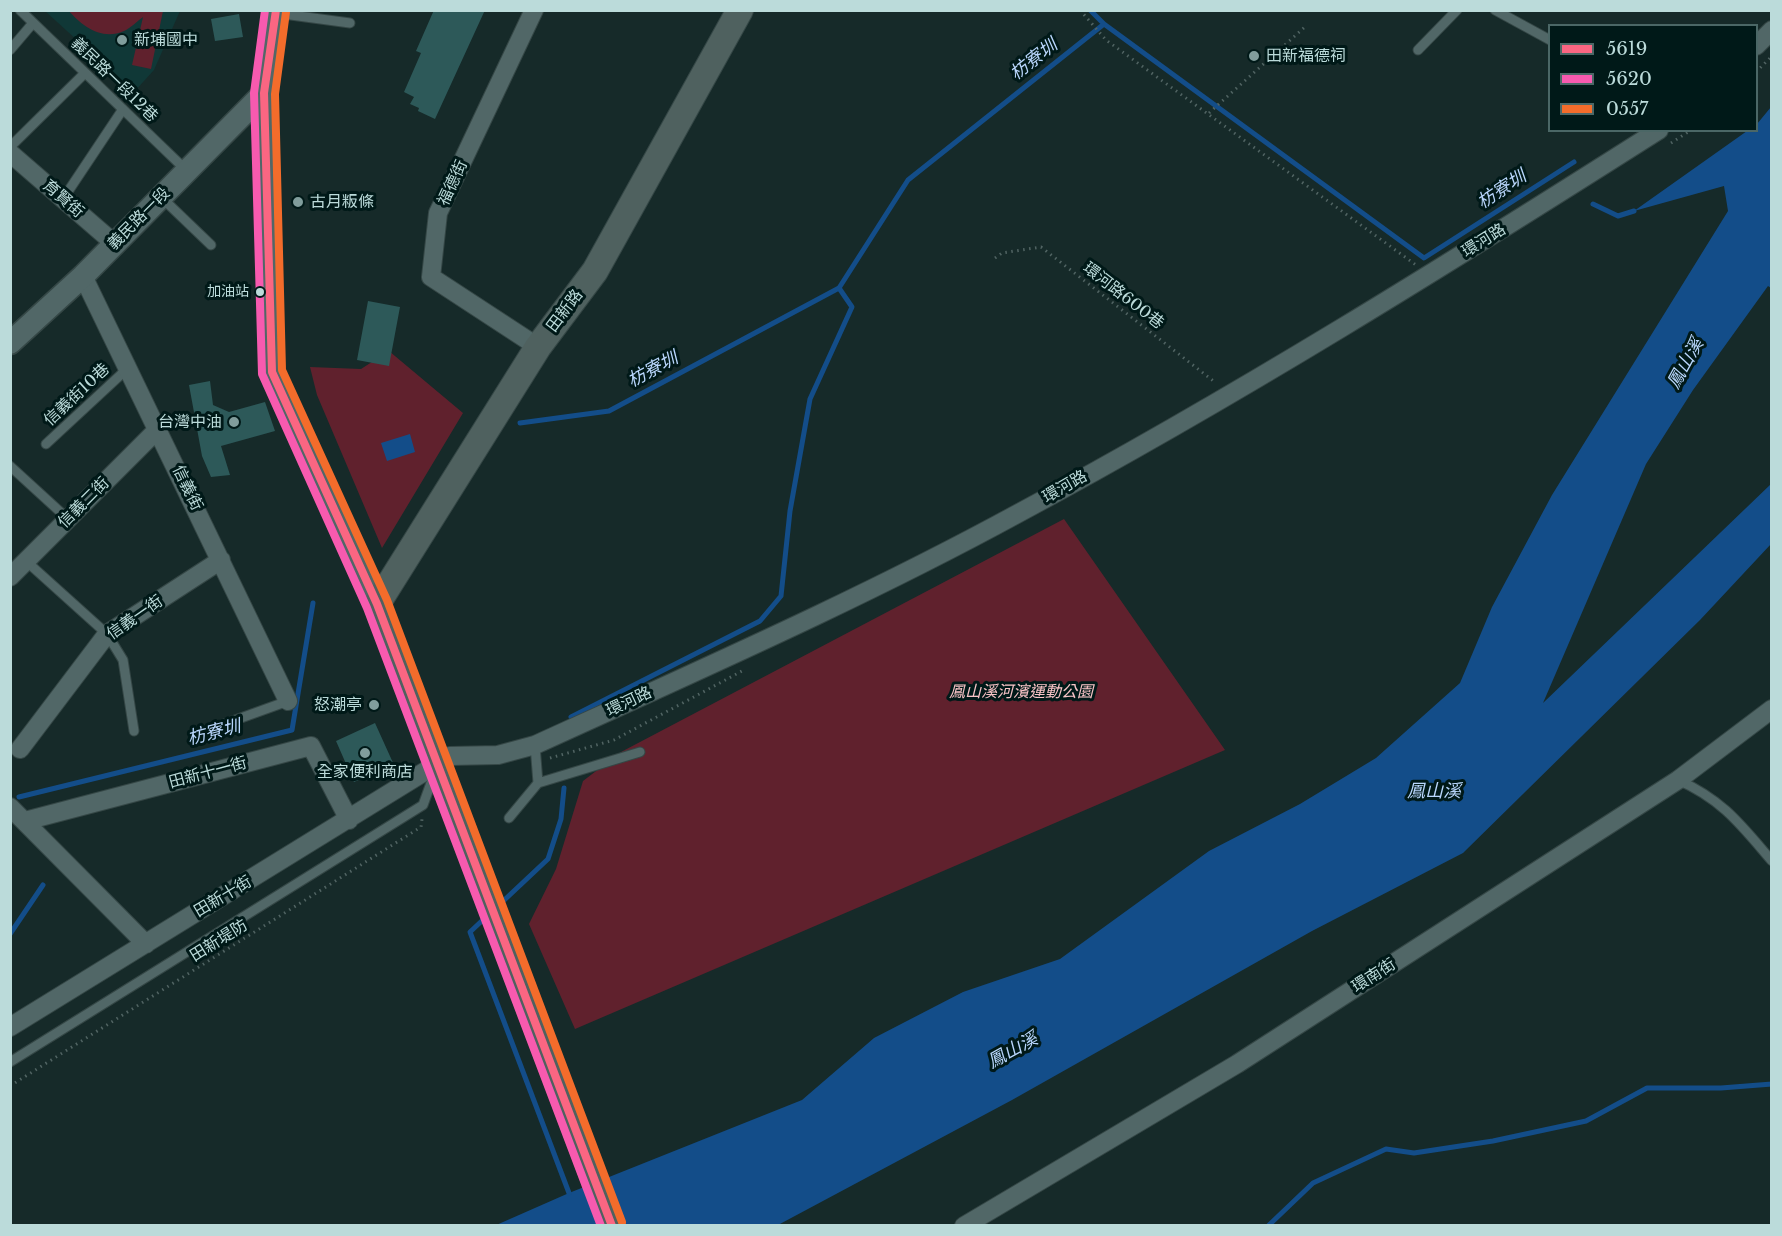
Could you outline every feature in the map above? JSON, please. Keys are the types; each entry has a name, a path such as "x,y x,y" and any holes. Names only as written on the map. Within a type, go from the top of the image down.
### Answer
{"main road":[{"name":"田新路","path":"377,604 538,347 595,271 740,10"},
{"path":"377,604 612,1226"}],"street":[{"name":"福德街","path":"534,10 438,213 430,277 538,347"},
{"path":"276,12 264,93 272,372 377,604"},
{"path":"1758,44 1772,30"},
{"name":"義民路一段","path":"10,343 83,276 264,93"},
{"name":"環河路","path":"437,767 450,756 498,755 535,745 864,593 1017,514 1428,277 1656,132"},
{"name":"育賢街","path":"10,153 115,244"},
{"name":"信義街","path":"83,276 288,702"},
{"name":"信義二街","path":"10,577 158,429"},
{"name":"信義一街","path":"20,749 107,634 221,560"},
{"name":"環南街","path":"964,1226 1237,1064 1678,780 1772,709"},
{"name":"田新十一街","path":"14,811 311,746 349,820"},
{"name":"田新十街","path":"10,1027 437,767"},
{"name":"田新十一街","path":"14,811 146,944"}],"lane":[{"name":"義民路一段12巷","path":"20,10 187,171"},
{"path":"1418,50 1457,10"},
{"path":"1495,10 1548,38"},
{"path":"276,12 350,23"},
{"path":"10,50 33,23"},
{"path":"10,147 85,73"},
{"path":"63,199 123,109"},
{"path":"161,197 212,245"},
{"name":"信義街10巷","path":"46,444 128,368"},
{"path":"10,466 68,519"},
{"path":"26,561 107,634 123,660 134,731"},
{"path":"202,732 288,702"},
{"path":"535,745 537,783"},
{"path":"509,818 537,783 640,752"},
{"path":"10,1062 423,805 437,767"},
{"path":"1678,780 1698,789 1728,809 1772,861"}],"path":[{"path":"1080,10 1103,35 1409,258 1428,277"},
{"path":"1210,113 1307,25"},
{"path":"1758,70 1772,56"},
{"name":"環河路600巷","path":"995,258 1002,253 1041,247 1229,393"},
{"name":"田新堤防","path":"10,1086 421,827 423,805"}],"shaded area":[{"name":"新埔國中","path":"45,11 180,11 154,70 134,92"}],"green space":[{"path":"69,11 163,11 151,69 132,65 143,17 124,31 108,34 86,27"},
{"path":"389,351 463,413 382,548 317,395 310,367 361,369"},
{"name":"鳳山溪河濱運動公園","path":"1064,519 1225,750 575,1029 529,924 556,869 583,781 621,752"}],"water":[{"name":"鳳山溪","path":"1771,107 1771,288 1768,286 1693,390 1646,464 1543,703 1771,484 1771,544 1700,620 1463,853 1312,931 1012,1100 778,1225 494,1226 569,1193 802,1100 874,1038 963,992 1060,959 1209,851 1300,804 1376,758 1460,683 1492,607 1552,495 1728,211 1724,186 1634,211 1746,132 1758,132 1758,123"},
{"path":"410,434 415,452 387,461 381,443"}],"building":[{"path":"434,10 485,10 435,119 418,111 419,108 410,104 414,97 404,92 421,53 416,51"},
{"path":"239,14 243,37 215,41 211,19"},
{"path":"368,301 400,307 389,366 357,360"},
{"name":"台灣中油","path":"210,381 213,405 229,412 265,402 275,431 221,446 230,475 211,477 202,456 189,385"},
{"name":"全家便利商店","path":"375,723 394,765 354,782 336,741"}],"waterway":[{"name":"枋寮圳","path":"1090,10 1104,24 1424,258 1574,162"},
{"name":"枋寮圳","path":"520,423 609,411 839,288 908,180 1104,24"},
{"name":"枋寮圳","path":"1593,204 1618,216 1634,211"},
{"path":"571,717 760,621 781,596 790,511 810,399 852,307 839,288"},
{"name":"枋寮圳","path":"19,797 292,730 313,603"},
{"path":"499,905 548,859 561,819 564,788"},
{"path":"10,934 43,885"},
{"path":"486,917 470,932 569,1193"},
{"path":"1268,1226 1313,1183 1386,1149 1414,1153 1493,1141 1586,1121 1647,1088 1721,1088 1772,1084"}],"transit line":[{"name":"5620","path":"265,10 254,93 262,374 367,608 601,1226"},
{"name":"5619","path":"276,10 264,93 272,372 377,604 612,1226"},
{"name":"0557","path":"286,12 275,94 282,370 387,600 622,1222"}],"place":[{"name":"新埔國中","path":"122,40"},
{"name":"田新福德祠","path":"1254,56"},
{"name":"古月粄條","path":"298,202"},
{"name":"加油站","path":"260,292"},
{"name":"台灣中油","path":"234,422"},
{"name":"怒潮亭","path":"374,705"},
{"name":"全家便利商店","path":"365,753"}]}
